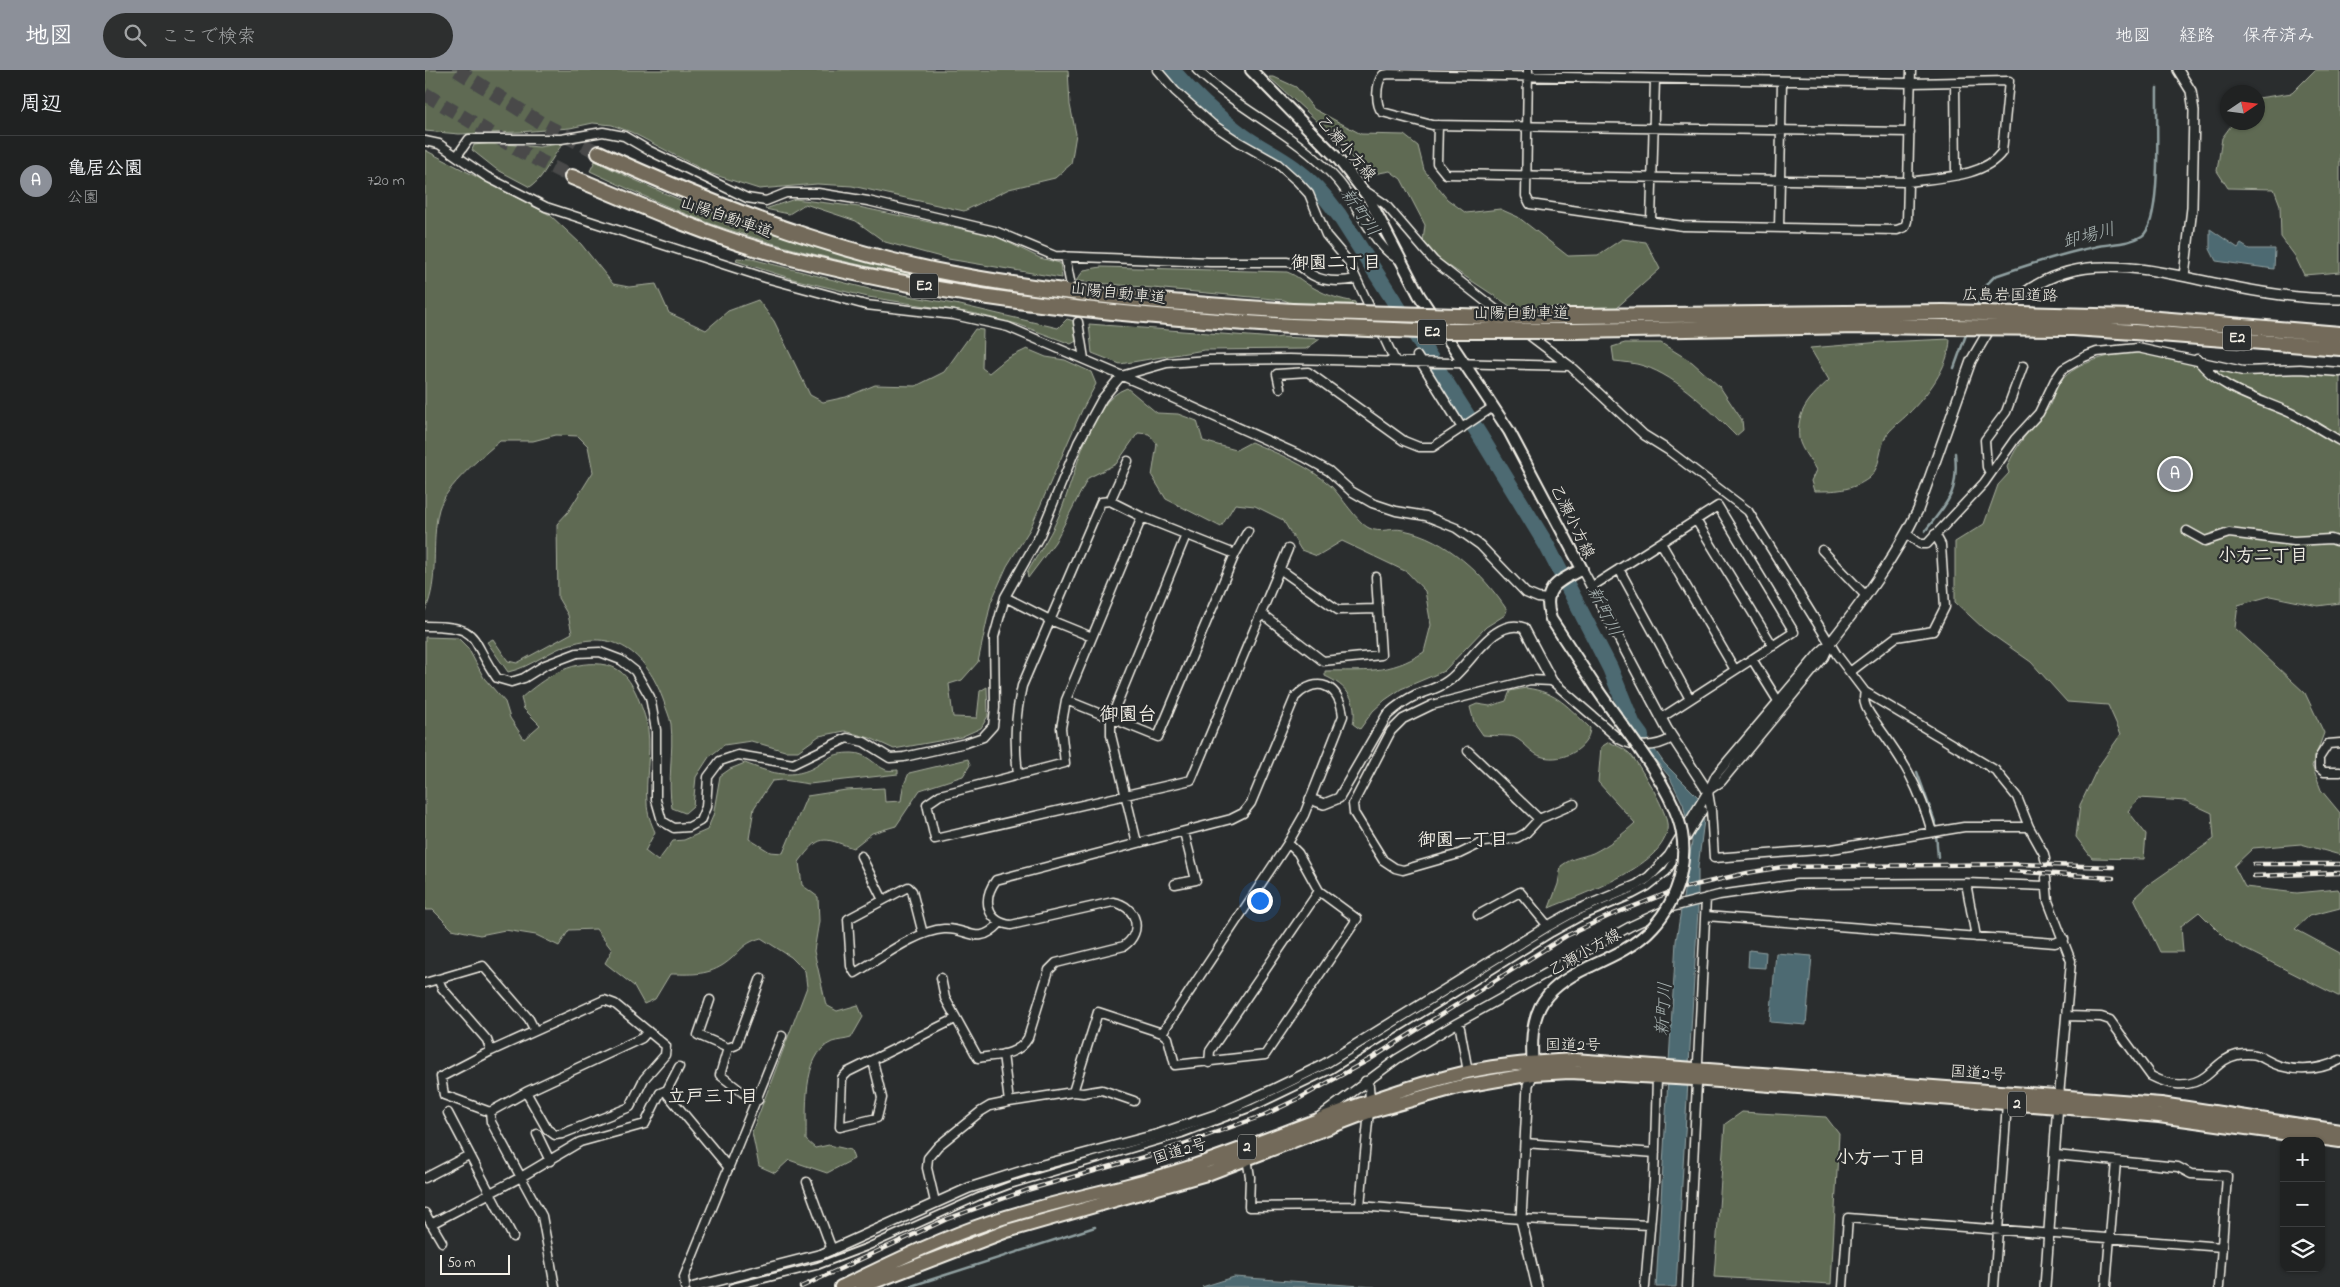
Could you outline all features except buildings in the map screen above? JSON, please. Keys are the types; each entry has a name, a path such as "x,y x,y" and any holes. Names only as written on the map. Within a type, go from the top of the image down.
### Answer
{"highway":[{"name":"山陽自動車道","path":"599,153 665,183 790,231 849,249 931,270 985,280 1099,295 1292,311 1493,317 1640,315 1680,322"},
{"name":"山陽自動車道","path":"572,177 682,223 758,248 838,269 982,296 1123,313 1292,326 1494,332 1665,329 1680,322"},
{"name":"広島岩国道路","path":"1680,322 1944,312 2135,325 2340,334"},
{"name":"広島岩国道路","path":"1680,322 2073,328 2135,325 2340,348"},
{"path":"2249,339 2340,356"},
{"name":"国道2号","path":"841,1287 989,1222 1178,1171 1315,1120 1533,1068 1575,1060 1662,1074 1696,1074 2058,1101 2161,1104 2340,1131"},
{"name":"国道2号","path":"861,1287 1015,1228 1210,1173 1370,1106 1467,1072 1533,1068"},
{"name":"国道2号","path":"1696,1074 2007,1104 2058,1101 2340,1141"}],"main road":[{"name":"乙瀬小方線","path":"1251,70 1338,159 1363,190 1419,294 1460,363 1515,443 1579,570 1555,584 1548,593 1548,610 1551,620 1667,794 1682,832 1681,868 1676,888 1667,908 1652,928 1614,956 1559,982 1543,1000 1536,1018 1533,1068"}],"street":[{"path":"1157,70 1175,91 1212,124 1277,164 1299,182 1314,201 1326,234 1348,261 1395,361"},
{"path":"1197,70 1237,104 1287,135 1318,160 1348,192 1385,250 1401,260"},
{"path":"1528,73 1526,197 1532,204 1683,226 1901,230 1907,222 1911,70"},
{"path":"2178,70 2191,91 2194,111 2192,208 2183,276"},
{"path":"1438,125 1437,163 1443,173 1908,182 1956,174 1967,175 1978,170 2003,152 2009,81 1955,83 1782,82 1528,73 1389,74 1381,77 1378,104 1381,112 1438,125 1910,132"},
{"path":"1651,221 1655,79"},
{"path":"1779,228 1782,82"},
{"path":"1955,83 1956,174"},
{"path":"457,156 469,139 561,139 603,132 624,136 648,150 747,198 766,201 786,193 818,193 868,202 995,231 1055,256 1210,262 1287,262 1296,263 1313,275 1327,281 1340,282 1356,279"},
{"path":"425,142 439,144 487,177 546,207 747,272 866,305 954,315 1008,327 1304,457 1329,471 1351,491 1372,503 1396,511 1426,516 1456,528 1480,545 1526,593 1538,598 1548,598"},
{"path":"1363,190 1385,204 1434,261 1570,366 1644,436 1674,455 1748,512 1830,643 1865,692 1995,770 2017,797 2045,859"},
{"path":"1065,256 1070,281"},
{"path":"695,1287 803,1260 833,1250 969,1188 1035,1167 1159,1134 1218,1114 1275,1090 1365,1040 1547,926 1575,911 1637,885 1659,868 1669,856 1716,775 1830,643 1866,596 1907,534 1918,510 1971,361 1992,325 2018,296 2040,282 2062,273 2108,265 2183,276 2234,287 2308,299 2340,299"},
{"path":"1078,322 1084,359"},
{"path":"1907,534 1920,544 1927,544 1984,483 2015,439 2039,414 2055,380 2063,370 2097,352 2138,348 2197,359 2243,371 2300,369 2340,372"},
{"path":"2197,359 2206,372 2225,385 2293,415 2340,441"},
{"path":"425,626 451,626 466,630 477,641 497,678 511,682 523,678 545,665 577,653 601,652 621,660 635,671 650,697 657,730 656,800 661,821 674,828 689,827 700,821 706,807 708,777 719,761 738,755 793,764 847,738 864,742 890,758 904,758 983,737 993,726 995,708 994,637 1005,597 1040,535 1078,443 1102,399 1121,376 1167,363 1209,360 1421,360 1570,366"},
{"path":"1421,360 1463,427"},
{"path":"1990,473 1987,467 1985,440 2006,412 2023,366"},
{"path":"1280,388 1277,374 1308,372 1404,441 1419,447 1433,447 1491,409"},
{"path":"1110,501 1127,461"},
{"path":"1018,774 1015,743 1016,713 1022,686 1101,502 1110,501 1143,517 1235,554"},
{"path":"1591,587 1719,506 1794,632 1661,718"},
{"path":"1143,517 1067,700 1061,728 1065,763 940,795 927,804 935,839 1191,780 1281,570 1288,549"},
{"path":"1696,520 1773,646"},
{"path":"1067,700 1158,737 1235,554 1249,531"},
{"path":"2187,531 2205,541 2229,533 2294,541 2331,539 2340,542"},
{"path":"1850,672 1896,637 1933,631 1936,627 1945,606 1941,546 1935,534"},
{"path":"1137,843 1111,735 1111,718 1186,535"},
{"path":"1661,543 1735,670"},
{"path":"1822,550 1866,596"},
{"path":"1619,569 1690,700"},
{"path":"1281,570 1338,610 1377,609"},
{"path":"1579,570 1591,587 1661,718 1670,740 1705,795 1711,810 1714,858 1832,849 1964,828 2029,827"},
{"path":"1262,614 1323,661 1381,655 1376,577"},
{"path":"1005,597 1050,620 1092,637"},
{"path":"1310,799 1325,804 1339,798 1387,715 1407,700 1447,682 1490,637 1501,630 1517,626 1523,628 1552,681 1619,739 1631,746 1670,740"},
{"path":"1705,795 1721,782 1824,657 1830,643"},
{"path":"1752,659 1778,701"},
{"path":"1552,681 1531,680 1459,697 1432,705 1403,719 1391,731 1353,804 1354,813 1383,860 1395,868 1403,870 1459,854 1484,842 1517,838 1526,833 1539,819 1574,804"},
{"path":"941,978 945,998 978,1058 1003,1054 1023,1047 1028,1038 1049,970 1057,963 1124,946 1136,932 1137,923 1131,912 1122,904 1113,902 1011,925 1000,924 994,919 987,899 989,889 996,880 1184,832 1231,819 1243,813 1251,803 1295,697 1301,690 1313,685 1324,685 1335,691 1342,703 1343,716 1310,799 1288,843 1162,1033"},
{"path":"1865,692 1863,698 1867,710 1905,763 1924,802 1932,832"},
{"path":"2340,743 2327,744 2319,758 2319,768 2324,772 2340,772"},
{"path":"1468,751 1539,819"},
{"path":"732,1287 817,1266 977,1197 1216,1123 1295,1089 1376,1042 1551,933 1579,918 1648,887 1667,872 1676,860 1703,810"},
{"path":"1175,884 1196,880 1184,832"},
{"path":"1073,1092 1098,1012 1162,1033 1168,1038 1175,1066 1265,1055 1357,919 1319,891 1298,853 1288,843"},
{"path":"861,856 883,900"},
{"path":"1315,1120 1365,1081 1457,1024 1631,926 1672,907 1703,899 1797,884 2046,882 2051,912 2064,939 2071,961 2058,1101 2045,1287"},
{"path":"1966,883 1976,937"},
{"path":"923,934 913,891 908,887 848,919 851,966 855,973 923,934 945,929 974,936 993,930 1000,924"},
{"path":"1209,1063 1210,1051 1319,891"},
{"path":"1478,915 1520,892 1547,926"},
{"path":"1687,1287 1696,1074 1706,916 1703,899"},
{"path":"1706,916 2055,943 2064,939"},
{"path":"425,983 483,966 529,1018 535,1031"},
{"path":"710,1000 698,1035 728,1048 736,1045 761,978"},
{"path":"438,979 442,988 487,1040 491,1051"},
{"path":"526,1092 547,1129 555,1135 562,1134 630,1107 644,1079 665,1055 666,1046 648,1031 615,1004 604,1000 491,1051 441,1077 444,1095 490,1112 526,1092 642,1038 648,1031"},
{"path":"2067,1016 2101,1017 2110,1020 2151,1076 2179,1085 2199,1080 2222,1061 2235,1055 2250,1053 2260,1055 2282,1067 2315,1069 2340,1060"},
{"path":"873,1061 882,1098 877,1118 840,1127 842,1078 848,1072 955,1019"},
{"path":"1457,1024 1467,1072"},
{"path":"685,1287 684,1277 782,1036"},
{"path":"728,1048 720,1074 741,1092 757,1100"},
{"path":"1003,1054 1009,1102"},
{"path":"431,1224 521,1177 580,1142 645,1124 660,1093 667,1090 679,1067"},
{"path":"1533,1068 1528,1085 1521,1219 1537,1287"},
{"path":"1645,1287 1662,1074"},
{"path":"1360,1206 1370,1106 1369,1086 1365,1081"},
{"path":"667,1090 668,1095 729,1168"},
{"path":"935,1202 927,1168 928,1158 938,1146 990,1106 1073,1092 1083,1094 1102,1090 1133,1101"},
{"path":"1994,1287 2007,1104"},
{"path":"490,1112 491,1122 541,1216 555,1287"},
{"path":"448,1113 489,1194 513,1236"},
{"path":"537,1134 550,1161"},
{"path":"1525,1143 1655,1153"},
{"path":"425,1178 469,1155"},
{"path":"2055,1156 2178,1167 2191,1174 2227,1176 2219,1287"},
{"path":"1247,1158 1250,1177 1249,1207 1360,1206 1521,1219 1649,1225"},
{"path":"2106,1287 2116,1161"},
{"path":"807,1182 833,1250"},
{"path":"425,1213 441,1242"},
{"path":"1843,1287 1849,1218 2222,1246"}],"green space":[{"path":"425,70 1068,70 1070,105 1076,134 1071,164 1055,178 1009,189 964,211 852,186 817,184 759,189 709,173 631,132 612,125 593,123 570,128 459,134 425,131"},
{"path":"2315,70 2340,70 2340,272 2304,275 2295,256 2281,237 2280,205 2274,189 2228,188 2217,171 2222,138 2228,130 2265,130 2265,97 2292,93"},
{"path":"1269,77 1274,77 1296,87 1314,109 1361,134 1404,135 1418,146 1424,170 1447,199 1466,213 1500,209 1518,217 1568,256 1598,255 1622,239 1646,242 1660,269 1615,309 1519,312 1440,260 1423,241 1425,225 1401,179 1390,171 1368,175 1318,122"},
{"path":"493,143 539,147 564,143 544,173 530,187 496,169 472,150 474,145"},
{"path":"425,150 550,215 581,244 613,284 629,287 656,284 669,313 706,330 728,311 758,300 774,321 810,395 823,402 846,397 875,385 916,386 944,372 975,329 983,330 982,368 989,373 1006,359 1027,349 1046,357 1065,360 1091,372 1096,384 1082,410 1030,529 1007,566 991,602 978,662 962,680 949,684 953,717 977,718 980,691 987,687 988,716 981,728 961,737 894,749 870,738 845,731 819,736 798,751 785,751 751,741 724,745 709,757 696,777 693,806 685,813 672,808 670,787 672,734 670,721 658,687 642,661 620,645 606,641 591,640 557,649 517,670 508,672 487,642 493,639 508,661 517,663 572,633 568,615 558,598 557,524 568,512 593,472 588,446 578,436 556,435 533,441 500,441 474,463 456,482 439,509 435,535 434,574 430,599 425,611"},
{"path":"595,161 675,198 765,231 828,250 956,281 956,283 833,259 772,243 712,224 666,206 590,171"},
{"path":"795,199 859,207 995,236 1040,258 1060,263 1062,278 948,259 885,242 856,221 805,204 789,214 765,209"},
{"path":"737,258 752,259 869,289 960,305 1058,328 1067,319 1074,321 1078,340 1071,344 1017,324 972,313 868,297 793,279 736,261"},
{"path":"1101,267 1287,272 1324,293 1355,302 1356,306 1291,303 1284,300 1076,281 1084,270"},
{"path":"1089,324 1275,338 1320,339 1306,349 1204,350 1120,364 1092,353"},
{"path":"1950,339 1946,360 1936,380 1915,407 1886,436 1873,474 1856,486 1836,490 1814,491 1811,481 1816,470 1800,443 1800,420 1802,412 1810,399 1829,380 1810,348"},
{"path":"1625,343 1661,343 1692,362 1720,387 1742,420 1743,430 1736,436 1681,386 1657,371 1637,364 1614,361 1612,347"},
{"path":"2138,351 2217,368 2340,375 2340,603 2318,606 2270,596 2238,605 2235,628 2305,693 2324,733 2312,766 2321,790 2340,813 2340,855 2301,844 2253,848 2234,866 2245,887 2297,893 2338,889 2340,892 2340,908 2309,916 2295,929 2340,953 2340,996 2227,940 2199,912 2181,926 2183,952 2160,952 2134,898 2148,885 2214,839 2212,813 2186,801 2139,798 2128,811 2146,834 2144,859 2092,858 2076,837 2080,805 2098,767 2121,734 2108,705 2067,702 2031,662 1984,629 1955,602 1955,542 1984,524 1998,485 2009,473 2007,467 2011,458 2024,437 2047,410 2060,382 2076,368 2085,364 2106,357"},
{"path":"1127,388 1157,413 1178,414 1197,421 1203,441 1236,450 1251,442 1303,466 1331,486 1360,521 1369,528 1373,530 1399,529 1419,534 1449,550 1463,560 1487,584 1507,610 1505,615 1486,627 1444,671 1401,689 1385,700 1373,711 1360,729 1353,724 1354,708 1349,695 1339,684 1325,676 1325,671 1364,671 1388,668 1399,665 1424,652 1431,625 1425,591 1407,572 1342,541 1317,556 1301,550 1283,520 1255,506 1235,504 1221,527 1166,499 1152,476 1157,444 1149,434 1138,433 1116,464 1088,478 1055,542 1028,578 1027,573 1057,520 1092,426 1102,409 1113,396"},
{"path":"425,637 458,638 468,648 484,678 505,702 510,718 524,739 540,725 524,709 521,698 539,684 557,672 578,665 607,665 622,673 636,693 647,725 649,748 647,807 655,832 645,851 658,861 673,841 684,840 707,830 713,816 720,776 730,769 745,763 770,772 795,774 813,768 834,755 852,753 866,757 886,770 898,770 898,774 809,784 783,780 772,781 754,808 749,839 770,852 783,853 807,796 846,790 884,788 885,802 901,801 903,787 909,773 968,759 970,765 963,776 920,790 896,826 872,833 853,848 822,840 812,846 799,862 802,885 818,897 819,921 814,951 826,1005 837,1011 858,1005 863,1017 851,1038 832,1042 822,1049 815,1059 810,1072 806,1101 806,1140 815,1148 829,1145 851,1150 854,1159 827,1173 789,1160 775,1173 759,1166 752,1132 807,987 805,971 791,957 761,938 744,946 729,961 717,969 697,974 670,974 655,999 644,1004 634,986 605,963 612,950 596,929 569,930 559,946 536,935 505,930 480,935 452,929 433,910 425,910"},
{"path":"1526,688 1554,697 1568,707 1590,728 1589,735 1580,748 1559,758 1543,757 1514,737 1483,735 1474,722 1470,707 1477,704 1490,706 1506,701 1510,691"},
{"path":"1609,742 1629,753 1654,791 1667,823 1665,838 1655,852 1621,876 1549,908 1558,884 1561,866 1573,859 1599,850 1635,823 1598,782 1601,747"},
{"path":"1742,1112 1826,1117 1839,1134 1831,1284 1714,1277 1725,1124"}],"water":[{"path":"2210,229 2238,248 2241,244 2249,249 2275,249 2274,269 2216,261 2210,249"},
{"path":"1629,715 1638,731 1648,740 1664,763 1699,798 1704,820 1698,867 1698,910 1676,1287 1656,1287 1676,941 1692,842 1683,804 1669,776 1649,753 1633,727"},
{"path":"1749,950 1766,952 1765,968 1748,967"},
{"path":"1776,953 1812,956 1806,1025 1770,1022"},
{"path":"1234,1277 1375,1287 1202,1287"}],"waterway":[{"name":"新町川","path":"1172,70 1197,97 1223,120 1307,178 1339,215 1479,434 1546,544 1610,668 1633,725 1641,736"},
{"name":"卸場川","path":"1976,308 1984,287 1995,276 2069,253 2125,242 2142,236 2149,226 2156,190 2157,88"},
{"name":"卸場川","path":"1954,368 1967,332"},
{"name":"卸場川","path":"1925,531 1950,496 1955,478 1955,453"},
{"path":"1917,772 1935,822 1938,857"},
{"path":"908,1287 1095,1227"}],"tunnel":[{"path":"457,70 541,123 599,153"},
{"path":"425,94 522,152 572,177"},
{"path":"1072,291 1078,322"},
{"path":"2045,859 2046,878"}],"railway":[{"path":"801,1287 947,1219 1027,1190 1158,1153 1262,1116 1300,1098 1372,1058 1566,936 1611,915 1678,889 1782,867 2019,864 2113,867"},
{"path":"2254,864 2340,864"},
{"path":"2011,871 2113,878"},
{"path":"2254,876 2340,873"}],"place":[{"name":"亀居公園","path":"2175,474"}],"district":[{"name":"御園二丁目","path":"1336,264"},
{"name":"小方二丁目","path":"2263,557"},
{"name":"御園台","path":"1128,715"},
{"name":"御園一丁目","path":"1463,841"},
{"name":"立戸三丁目","path":"713,1098"},
{"name":"小方一丁目","path":"1881,1159"}]}
